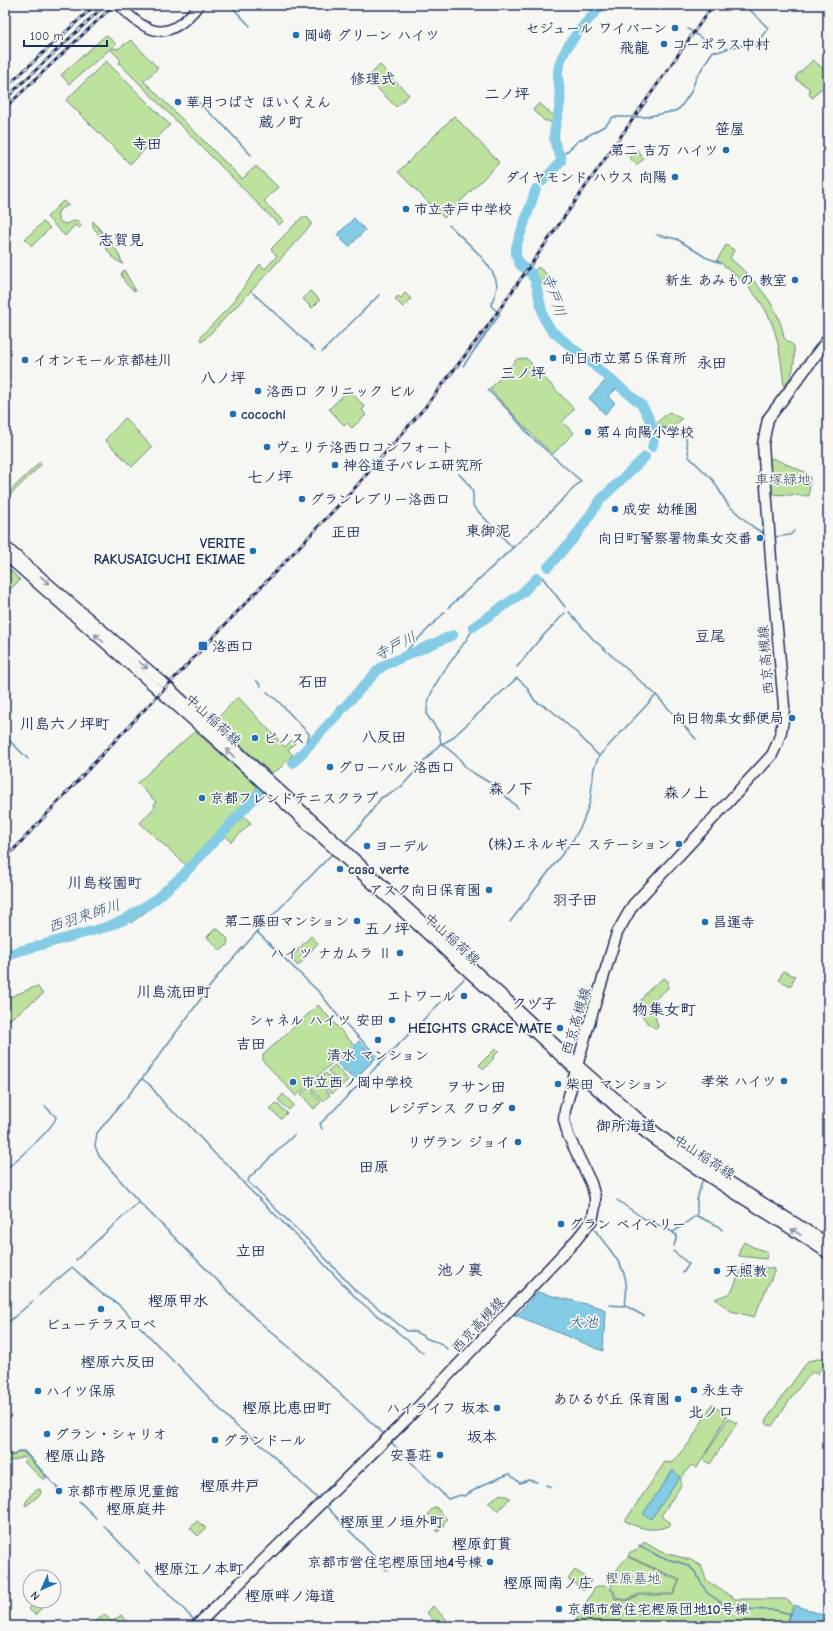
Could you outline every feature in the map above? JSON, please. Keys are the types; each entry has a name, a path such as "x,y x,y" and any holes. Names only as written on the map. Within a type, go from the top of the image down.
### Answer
{"main road":[{"path":"119,5 147,29 160,31 179,26 185,22 199,5"},
{"name":"西京高槻線","path":"196,1626 407,1419 586,1229 592,1220 595,1207 595,1197 591,1183 568,1135 564,1120 565,1107 617,933 624,919 645,892 772,755 781,734 784,706 772,573 763,444 768,419 828,339"},
{"name":"中山稲荷線","path":"5,546 168,686 633,1123 670,1152 828,1254"},
{"name":"中山稲荷線","path":"5,555 216,740 577,1069 678,1149 828,1243"}],"green space":[{"path":"106,35 116,44 69,84 61,75"},
{"path":"131,40 158,68 144,81 242,179 256,166 278,187 264,201 283,221 279,225 119,63 121,60 111,50 114,48 118,49"},
{"path":"813,60 828,73 827,85 817,92 813,98 810,96 809,88 797,80 796,76"},
{"path":"106,61 170,125 130,164 66,100"},
{"path":"380,65 409,95 396,107 369,80 368,77"},
{"path":"539,103 555,117 552,124 549,121 545,121 533,110"},
{"path":"454,116 498,161 498,164 444,218 398,172"},
{"path":"637,150 644,159 636,165 629,157"},
{"path":"63,201 69,205 59,210 59,221 65,224 77,220 82,225 79,228 75,225 65,236 47,217"},
{"path":"302,217 307,217 311,222 311,225 254,288 202,342 200,340 202,335 231,305 260,264 265,269 277,256 271,249"},
{"path":"93,221 117,251 123,264 117,261 109,252 93,227"},
{"path":"43,222 50,228 32,246 25,239"},
{"path":"726,245 734,250 730,258 757,284 771,304 782,326 784,338 794,346 793,368 784,387 782,365 778,346 768,315 760,301 749,288 735,274 717,260"},
{"path":"538,267 548,275 539,287 533,273"},
{"path":"124,270 136,291 130,288 125,282 121,274"},
{"path":"310,291 320,300 312,308 303,299"},
{"path":"405,293 411,299 403,307 395,299 398,296 401,298"},
{"path":"526,358 574,409 562,422 574,433 553,454 536,439 490,389 517,359"},
{"path":"349,390 365,407 362,410 366,415 352,428 347,423 344,425 329,409"},
{"path":"669,412 682,419 673,428 656,427 654,425"},
{"path":"125,418 152,447 132,467 105,440"},
{"name":"車塚緑地","path":"772,458 807,473 810,477 809,496 769,494 766,464"},
{"path":"40,462 42,464 5,500 5,496"},
{"path":"7,567 20,580 5,594 5,569"},
{"name":"ピノス","path":"238,697 285,747 292,740 295,743 288,750 293,755 279,769 271,773 215,721"},
{"name":"京都フレンドテニスクラブ","path":"195,731 257,785 254,795 188,867 140,823 155,807 154,805 156,802 137,783"},
{"path":"243,815 251,823 231,842 224,834"},
{"path":"160,898 160,901 131,923 129,920"},
{"path":"215,929 219,930 228,939 227,945 221,951 207,937"},
{"path":"311,936 318,943 298,966 290,958"},
{"path":"783,971 795,976 791,986 779,980"},
{"path":"664,978 668,981 668,988 652,1002 658,1027 655,1028 646,1021 641,1014 641,1002 644,995"},
{"path":"37,986 43,994 5,1023 5,999"},
{"path":"318,1005 353,1044 296,1096 263,1061 263,1055"},
{"path":"495,1049 499,1051 484,1069 479,1065"},
{"path":"335,1065 348,1080 341,1086 328,1071"},
{"path":"326,1073 339,1087 332,1094 319,1079"},
{"path":"317,1080 330,1095 323,1101 310,1087"},
{"path":"308,1088 321,1102 314,1109 301,1094"},
{"path":"283,1094 294,1105 289,1110 278,1100"},
{"path":"276,1103 287,1113 281,1119 270,1109"},
{"path":"744,1242 768,1252 766,1259 739,1256 740,1249"},
{"path":"743,1264 774,1269 754,1317 731,1311 715,1299 728,1294 733,1289"},
{"path":"828,1357 828,1365 824,1365 817,1374 812,1372 796,1391 772,1426 766,1424 765,1421 808,1361"},
{"path":"712,1404 726,1415 726,1418 697,1468 691,1465 680,1480 682,1484 661,1516 671,1523 669,1526 657,1529 647,1529 625,1521 665,1462 671,1463 690,1442"},
{"path":"728,1419 737,1423 710,1464 703,1459"},
{"path":"19,1452 23,1452 46,1477 44,1480 25,1463 24,1457 8,1462 5,1457 7,1454 13,1456"},
{"path":"40,1489 41,1494 26,1506 25,1504 31,1495"},
{"path":"501,1494 510,1498 498,1511 488,1502"},
{"path":"434,1507 436,1507 447,1519 438,1532 436,1531 441,1525 428,1514"},
{"path":"197,1521 206,1528 198,1536 190,1528"},
{"name":"樫原墓地","path":"644,1542 661,1552 691,1560 701,1566 707,1581 735,1599 786,1599 793,1605 786,1626 573,1626 594,1589 598,1586 607,1586 611,1590 612,1580 616,1572 628,1557 679,1581 673,1594 639,1594 626,1600 616,1598 614,1591 612,1590 615,1599 626,1601 640,1595 673,1595 680,1580 628,1556 630,1552 636,1551"},
{"path":"575,1570 591,1581 584,1590 568,1579"},
{"path":"433,1606 449,1622 444,1626 439,1626 427,1613"},
{"path":"29,1609 41,1609 35,1615"},
{"path":"104,1614 112,1622 121,1615 131,1624 129,1626 91,1626"}],"water":[{"path":"354,218 365,230 349,247 337,235"},
{"path":"606,380 616,389 608,397 615,403 605,414 589,398"},
{"path":"359,1041 376,1058 354,1080 337,1063"},
{"name":"大池","path":"537,1292 602,1308 605,1311 603,1351 515,1315 521,1311"},
{"path":"673,1470 680,1477 651,1519 643,1514"},
{"path":"795,1605 828,1617 828,1626 786,1626"}],"waterway":[{"path":"230,5 250,26"},
{"name":"寺戸川","path":"543,181 561,161 554,137 560,100 558,75 560,62 569,44 602,5"},
{"path":"561,157 577,142 606,125 613,117 645,117 675,111 680,108 691,92 696,78 713,51 718,52 732,47 756,44 768,28 745,5"},
{"path":"688,29 713,46"},
{"path":"191,96 224,126 251,155"},
{"name":"寺戸川","path":"536,189 516,247 516,255 520,265 530,272 535,280 544,319 552,331 641,404 647,414 653,431 654,442 652,447"},
{"path":"449,225 478,253 491,269 497,285 491,306 500,314 463,366"},
{"path":"657,235 677,239 705,257 721,263"},
{"path":"253,293 315,350"},
{"path":"322,352 379,295"},
{"path":"448,608 535,527 581,481 531,437 509,411 488,390"},
{"path":"652,427 680,431 686,439 689,457 713,480 728,505 753,527 763,533"},
{"name":"寺戸川","path":"548,567 575,537 601,499 645,457"},
{"path":"459,474 471,488 473,495 473,506 513,548"},
{"path":"774,537 790,535 794,531"},
{"path":"542,577 565,607"},
{"name":"寺戸川","path":"473,627 521,594 537,578"},
{"path":"398,659 445,612"},
{"path":"510,922 573,840 582,824 590,802 594,768 599,756 656,695 593,639 569,612"},
{"path":"517,667 539,640 565,613"},
{"path":"346,841 362,824 381,798 401,787 441,743 439,732 427,715 428,703 438,680 462,647 475,625"},
{"name":"寺戸川","path":"293,763 378,670 385,665 453,635"},
{"path":"441,743 442,744 451,739 517,678 526,686 535,701 551,710 578,734 599,756"},
{"path":"256,680 261,686"},
{"path":"267,692 278,701 309,734 306,741"},
{"path":"656,695 696,739"},
{"path":"5,736 28,759"},
{"path":"442,744 458,757 467,769 495,786 518,808"},
{"name":"西羽束師川","path":"5,955 106,927 124,920 156,899 183,875 261,791"},
{"path":"331,855 220,973 141,1080 97,1133 95,1146 99,1156 139,1202 256,1319 295,1352 385,1435"},
{"path":"257,932 320,993 338,1016 377,1056"},
{"path":"382,1061 464,979"},
{"path":"322,1129 320,1124 382,1061"},
{"path":"142,1079 149,1084 167,1107 186,1122 215,1154 230,1167 246,1186 306,1245 357,1299 423,1353"},
{"path":"5,1170 34,1144 54,1122 56,1117 45,1106"},
{"path":"294,1135 249,1178 248,1182 311,1243 356,1291 407,1331 415,1332 440,1343 447,1349"},
{"path":"697,1215 697,1200 702,1181"},
{"path":"617,1200 643,1218 673,1232 697,1216 718,1226 722,1230"},
{"path":"76,1260 139,1202"},
{"path":"595,1230 619,1263 626,1281 625,1304 623,1306 609,1305"},
{"path":"673,1233 677,1235 674,1246"},
{"path":"673,1251 689,1264 683,1273"},
{"path":"72,1267 102,1294 117,1303 174,1362"},
{"path":"39,1295 71,1268"},
{"path":"5,1325 33,1301"},
{"path":"624,1305 644,1316"},
{"path":"177,1364 235,1425 266,1449 319,1500"},
{"path":"391,1442 448,1499 461,1495 464,1496 485,1484 509,1474 520,1483 528,1480 537,1482"},
{"path":"5,1453 14,1455 19,1451 24,1451 60,1491"},
{"path":"546,1485 551,1487"},
{"path":"79,1501 96,1518"},
{"path":"327,1507 387,1570"},
{"path":"104,1526 139,1563"},
{"path":"639,1545 660,1557 688,1565 695,1572 707,1593 725,1605 738,1609 775,1610 791,1614"},
{"path":"227,1589 257,1560"},
{"path":"146,1570 195,1621"}],"railway":[{"path":"5,88 95,5"},
{"path":"5,99 105,5"},
{"path":"5,108 114,5"},
{"path":"5,859 353,490 426,406 487,327 713,5"}],"place":[{"name":"セジュール ワイバーン","path":"675,28"},
{"name":"岡崎 グリーン ハイツ","path":"296,35"},
{"name":"コーポラス中村","path":"664,44"},
{"name":"華月つばさ ほいくえん","path":"178,102"},
{"name":"第二 吉万 ハイツ","path":"726,150"},
{"name":"ダイヤモンド ハウス 向陽","path":"675,177"},
{"name":"市立寺戸中学校","path":"406,209"},
{"name":"新生 あみもの 教室","path":"795,280"},
{"name":"向日市立第５保育所","path":"553,358"},
{"name":"イオンモール京都桂川","path":"25,360"},
{"name":"洛西口 クリニック ビル","path":"258,391"},
{"name":"cocochi","path":"233,414"},
{"name":"第４向陽小学校","path":"588,432"},
{"name":"ヴェリテ洛西口コンフォート","path":"267,447"},
{"name":"神谷道子バレエ研究所","path":"335,465"},
{"name":"グランレプリー洛西口","path":"302,499"},
{"name":"成安 幼稚園","path":"615,509"},
{"name":"向日町警察署物集女交番","path":"760,538"},
{"name":"VERITE RAKUSAIGUCHI EKIMAE","path":"253,551"},
{"name":"洛西口","path":"203,646"},
{"name":"向日物集女郵便局","path":"792,718"},
{"name":"ピノス","path":"255,738"},
{"name":"グローバル 洛西口","path":"330,767"},
{"name":"京都フレンドテニスクラブ","path":"202,798"},
{"name":"(株)エネルギー ステーション","path":"679,844"},
{"name":"ヨーデル","path":"367,846"},
{"name":"casa verte","path":"340,869"},
{"name":"アスク向日保育園","path":"489,890"},
{"name":"第二藤田マンション","path":"357,921"},
{"name":"昌運寺","path":"705,922"},
{"name":"ハイツ ナカムラ Ⅱ","path":"400,953"},
{"name":"エトワール","path":"464,996"},
{"name":"シャネル ハイツ 安田","path":"392,1020"},
{"name":"HEIGHTS GRACE MATE","path":"560,1028"},
{"name":"清水 マンション","path":"378,1040"},
{"name":"孝栄 ハイツ","path":"784,1081"},
{"name":"市立西ノ岡中学校","path":"293,1082"},
{"name":"柴田 マンション","path":"558,1084"},
{"name":"レジデンス クロダ","path":"512,1108"},
{"name":"リヴラン ジョイ","path":"518,1142"},
{"name":"グラン ベイベリー","path":"561,1224"},
{"name":"天照教","path":"717,1271"},
{"name":"ビューテラスロペ","path":"101,1309"},
{"name":"永生寺","path":"694,1390"},
{"name":"ハイツ保原","path":"38,1391"},
{"name":"あひるが丘 保育園","path":"678,1399"},
{"name":"ハイライフ 坂本","path":"497,1408"},
{"name":"グラン・シャリオ","path":"47,1434"},
{"name":"グランドール","path":"215,1440"},
{"name":"安喜荘","path":"440,1455"},
{"name":"京都市樫原児童館","path":"59,1491"},
{"name":"京都市営住宅樫原団地4号棟","path":"490,1562"},
{"name":"京都市営住宅樫原団地10号棟","path":"559,1609"}],"district":[{"name":"飛龍","path":"634,48"},
{"name":"修理式","path":"373,79"},
{"name":"二ノ坪","path":"507,94"},
{"name":"蔵ノ町","path":"281,122"},
{"name":"笹屋","path":"730,129"},
{"name":"寺田","path":"147,144"},
{"name":"志賀見","path":"121,240"},
{"name":"永田","path":"712,363"},
{"name":"三ノ坪","path":"523,373"},
{"name":"八ノ坪","path":"223,378"},
{"name":"七ノ坪","path":"270,477"},
{"name":"東御泥","path":"488,531"},
{"name":"正田","path":"346,532"},
{"name":"豆尾","path":"710,636"},
{"name":"石田","path":"313,682"},
{"name":"川島六ノ坪町","path":"65,724"},
{"name":"八反田","path":"384,737"},
{"name":"森ノ下","path":"511,789"},
{"name":"森ノ上","path":"686,793"},
{"name":"川島桜園町","path":"105,883"},
{"name":"羽子田","path":"575,900"},
{"name":"五ノ坪","path":"387,929"},
{"name":"川島流田町","path":"174,992"},
{"name":"クヅ子","path":"534,1004"},
{"name":"物集女町","path":"664,1010"},
{"name":"吉田","path":"251,1044"},
{"name":"ヲサン田","path":"476,1087"},
{"name":"御所海道","path":"626,1126"},
{"name":"田原","path":"374,1167"},
{"name":"立田","path":"251,1251"},
{"name":"池ノ裏","path":"460,1270"},
{"name":"樫原甲水","path":"178,1301"},
{"name":"樫原六反田","path":"118,1362"},
{"name":"樫原比恵田町","path":"287,1408"},
{"name":"北ノ口","path":"711,1412"},
{"name":"坂本","path":"482,1437"},
{"name":"樫原山路","path":"75,1456"},
{"name":"樫原井戸","path":"230,1486"},
{"name":"樫原庭井","path":"136,1509"},
{"name":"樫原里ノ垣外町","path":"392,1522"},
{"name":"樫原釘貫","path":"482,1544"},
{"name":"樫原江ノ本町","path":"199,1569"},
{"name":"樫原岡南ノ庄","path":"548,1583"},
{"name":"樫原畔ノ海道","path":"290,1596"}]}
